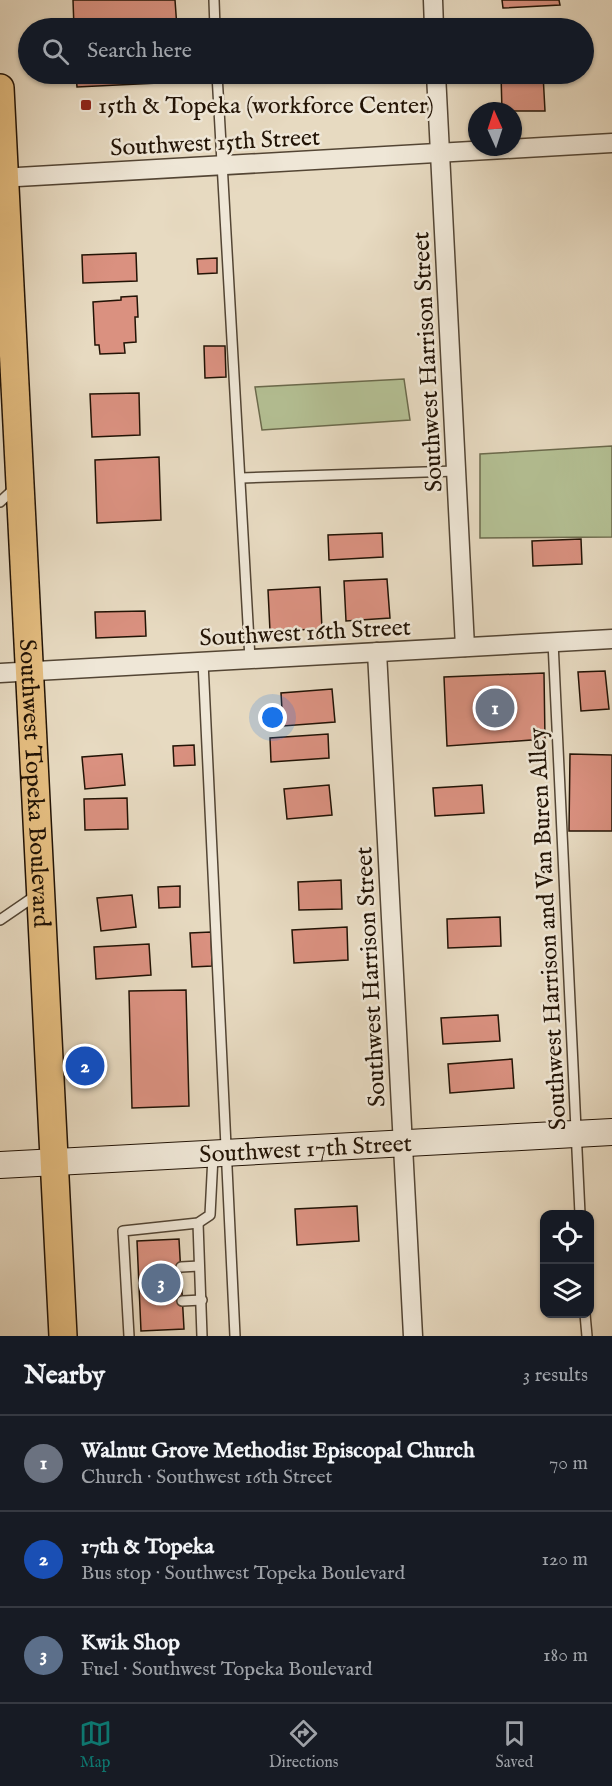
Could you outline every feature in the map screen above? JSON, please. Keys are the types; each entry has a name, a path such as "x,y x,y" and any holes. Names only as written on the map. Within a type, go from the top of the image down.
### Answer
{"main road":[{"name":"Southwest Topeka Boulevard","path":"0,88 4,253 20,483 63,1336"},
{"name":"Southwest 17th Street","path":"0,1165 612,1132"}],"street":[{"path":"433,0 434,18"},
{"name":"Southwest Harrison Street","path":"437,84 465,647"},
{"name":"Southwest 15th Street","path":"2,178 612,142"},
{"name":"Southwest 16th Street","path":"0,673 612,639"},
{"name":"Southwest Harrison Street","path":"377,652 413,1336"}],"lane":[{"path":"214,0 215,18"},
{"path":"218,84 250,659"},
{"path":"241,478 456,471"},
{"path":"0,502 20,483"},
{"name":"Southwest Harrison and Van Buren Alley","path":"553,642 580,1210"},
{"path":"203,662 220,1153 235,1336"},
{"path":"0,920 41,892"},
{"path":"129,1336 123,1231 198,1223 210,1215 220,1153"},
{"path":"198,1223 202,1336"},
{"path":"181,1268 199,1266"},
{"path":"127,1271 138,1271"},
{"path":"182,1301 202,1300"},
{"path":"128,1305 140,1304"},
{"path":"585,1318 586,1336"}],"green space":[{"path":"404,379 410,420 262,430 255,387"},
{"path":"612,446 612,537 480,538 480,454"}],"building":[{"path":"73,0 175,0 176,18 74,18"},
{"path":"502,0 559,0 560,5 503,8"},
{"path":"77,84 138,84 77,87"},
{"path":"501,84 544,84 545,111 522,111 522,102 502,102"},
{"path":"136,253 137,281 83,283 82,255"},
{"path":"217,258 217,273 198,274 197,259"},
{"path":"137,296 136,342 124,343 125,353 100,354 99,345 95,345 93,302 121,300 121,297"},
{"path":"204,346 225,346 226,377 205,378"},
{"path":"139,393 140,435 92,437 90,394"},
{"path":"159,457 161,520 97,523 95,460"},
{"path":"382,533 383,557 329,560 328,535"},
{"path":"581,539 582,564 533,566 532,541"},
{"path":"387,579 390,618 346,621 344,581"},
{"path":"320,587 322,629 270,631 268,590"},
{"path":"145,611 146,636 96,638 95,612"},
{"path":"605,671 609,709 581,711 578,672"},
{"path":"544,673 545,739 447,746 444,677"},
{"path":"332,689 335,722 283,726 281,693"},
{"path":"328,734 329,758 271,762 270,738"},
{"path":"194,745 195,765 174,766 173,746"},
{"path":"122,754 125,785 85,789 82,757"},
{"path":"570,754 612,755 612,831 569,831"},
{"path":"329,785 332,815 287,819 284,789"},
{"path":"482,785 484,813 435,816 433,788"},
{"path":"127,798 128,829 85,830 84,799"},
{"path":"341,880 342,909 299,910 298,882"},
{"path":"180,886 180,907 159,908 158,887"},
{"path":"132,895 136,927 101,931 97,898"},
{"path":"500,917 501,946 448,948 447,919"},
{"path":"347,927 348,960 294,963 292,930"},
{"path":"211,932 212,966 192,967 190,933"},
{"path":"149,944 151,975 96,979 94,947"},
{"path":"186,990 189,1106 132,1108 129,991"},
{"path":"498,1015 500,1041 443,1044 441,1018"},
{"path":"512,1059 514,1088 450,1093 448,1064"},
{"path":"357,1206 359,1241 297,1245 295,1209"},
{"path":"179,1239 184,1329 141,1331 137,1241"}],"place":[{"name":"15th & Topeka (workforce Center)","path":"86,105"},
{"name":"Walnut Grove Methodist Episcopal Church","path":"495,708"},
{"name":"17th & Topeka","path":"85,1066"},
{"name":"Kwik Shop","path":"161,1283"}]}
